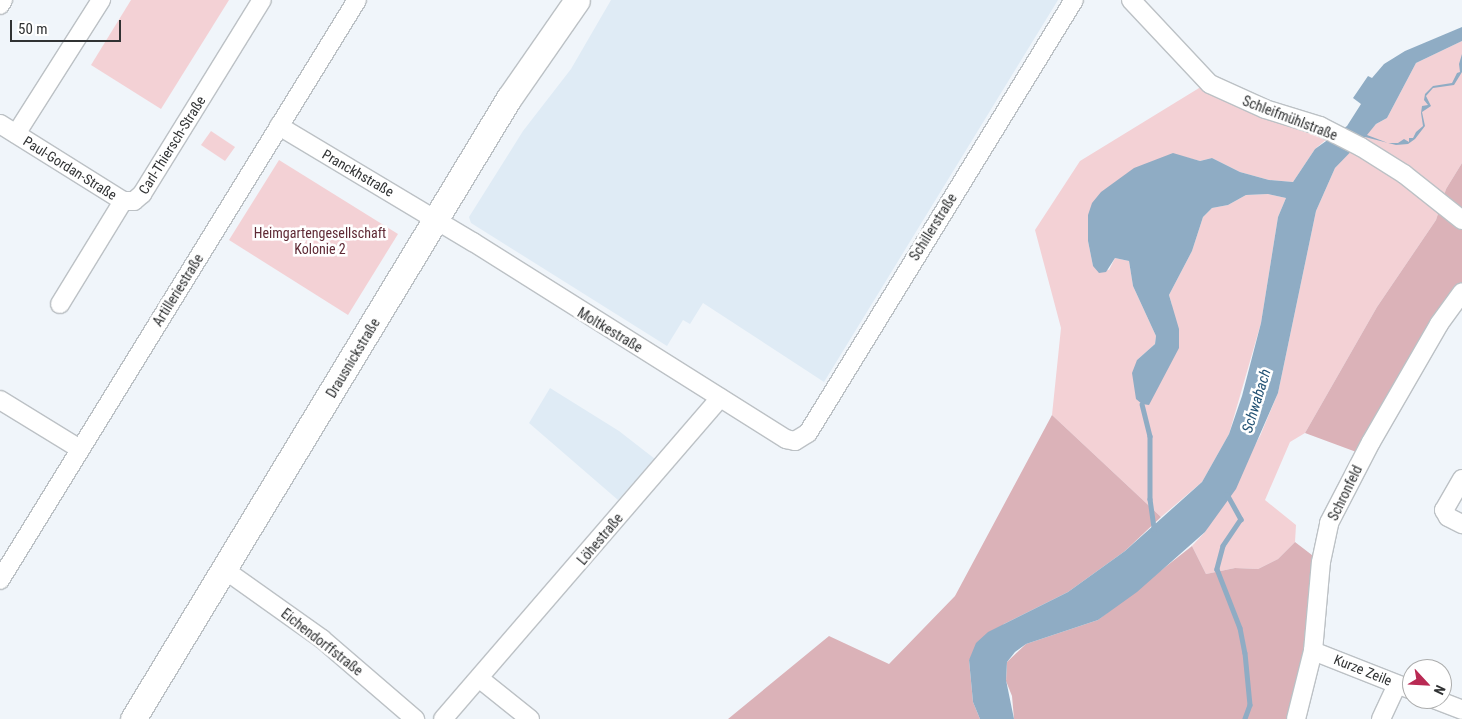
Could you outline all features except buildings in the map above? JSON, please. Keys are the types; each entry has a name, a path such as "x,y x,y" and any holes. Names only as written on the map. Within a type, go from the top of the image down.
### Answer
{"main road":[{"name":"Drausnickstraße","path":"133,719 225,570 509,98 577,0"}],"street":[{"path":"0,5 3,0"},
{"name":"Paul-Gordan-Straße","path":"16,134 101,0"},
{"name":"Carl-Thiersch-Straße","path":"60,304 123,201 134,201 142,194 262,0"},
{"name":"Artilleriestraße","path":"0,580 357,0"},
{"name":"Schillerstraße","path":"786,439 796,441 808,433 1074,0"},
{"name":"Schleifmühlstraße","path":"1131,0 1210,84 1265,109 1330,130 1361,147 1430,193 1462,220"},
{"name":"Paul-Gordan-Straße","path":"0,124 123,201"},
{"name":"Pranckhstraße","path":"279,126 436,220"},
{"name":"Moltkestraße","path":"436,220 786,439"},
{"name":"Schronfeld","path":"1296,719 1313,651 1320,562 1329,523 1371,442 1439,324 1462,292"},
{"name":"Löhestraße","path":"443,719 480,679 720,398"},
{"path":"0,418 5,410 0,400 80,449"},
{"path":"1462,479 1444,510 1448,517 1462,524"},
{"name":"Eichendorffstraße","path":"225,570 322,639 415,719"},
{"name":"Kurze Zeile","path":"1313,651 1402,686"},
{"path":"480,679 530,719"},
{"path":"1381,719 1402,691"}],"shaded area":[{"path":"611,0 1058,0 824,382 703,303 690,324 683,320 667,346 471,223 469,217 523,131 571,69"},
{"path":"1462,163 1462,287 1359,453 1305,433 1377,307 1436,220 1446,189"},
{"path":"550,388 619,431 655,459 618,500 529,423"},
{"path":"1052,415 1161,517 1125,551 1068,592 1004,624 969,660 973,702 980,719 728,719 829,636 889,664 955,596"},
{"path":"1295,542 1321,562 1313,651 1290,719 1014,719 1012,696 1006,681 1007,662 1026,644 1098,620 1192,546 1206,574 1235,568 1258,569 1278,559"}],"green space":[{"path":"131,0 229,0 161,109 91,65"},
{"path":"1462,41 1462,163 1446,189 1436,220 1377,307 1305,433 1290,442 1265,500 1296,525 1295,542 1278,559 1258,569 1235,568 1206,574 1192,546 1205,532 1260,436 1278,393 1316,211 1335,168 1376,124 1387,118 1416,63"},
{"path":"1204,85 1335,132 1315,149 1293,182 1269,180 1240,172 1212,158 1200,161 1173,154 1088,215 1088,241 1093,266 1109,270 1115,258 1129,261 1133,286 1156,336 1155,344 1137,360 1136,399 1172,305 1169,295 1192,251 1203,217 1212,208 1228,205 1246,195 1268,194 1286,198 1278,217 1261,323 1229,434 1202,482 1161,517 1052,415 1061,328 1035,230 1080,161"},
{"path":"211,131 235,147 225,161 201,145"},
{"name":"Heimgartengesellschaft Kolonie 2","path":"279,160 398,234 348,315 229,240"}],"water":[{"name":"Schwabach","path":"1462,27 1462,41 1416,63 1387,118 1376,124 1367,135 1387,143 1365,137 1335,168 1316,211 1278,393 1236,489 1205,532 1137,592 1098,620 1026,644 1015,652 1007,662 1006,680 1014,719 980,719 973,702 969,660 976,643 988,632 1068,592 1125,551 1202,482 1229,434 1242,396 1261,323 1278,217 1286,198 1268,194 1246,195 1228,205 1212,208 1203,217 1192,251 1169,295 1179,329 1179,348 1149,405 1142,404 1136,399 1132,373 1137,360 1155,344 1156,336 1133,286 1129,261 1115,258 1106,272 1099,273 1093,266 1088,241 1088,215 1092,203 1101,192 1134,168 1173,153 1200,161 1212,158 1240,172 1269,180 1293,182 1315,149 1347,126 1361,104 1353,98 1368,76 1372,78 1384,64 1405,51"},
{"path":"1462,54 1462,72 1454,85 1433,88 1426,96 1431,106 1422,112 1425,126 1415,139 1408,144 1396,145 1388,143 1398,143 1404,139 1409,142 1409,138 1413,138 1416,132 1423,126 1421,113 1422,106 1428,105 1424,100 1425,94 1433,86 1452,83 1457,73 1460,72 1459,64"}],"waterway":[{"path":"1142,404 1150,436 1150,499 1154,529"},
{"path":"1227,494 1241,519 1223,546 1217,569 1240,628 1245,653 1250,705 1245,719"}]}
